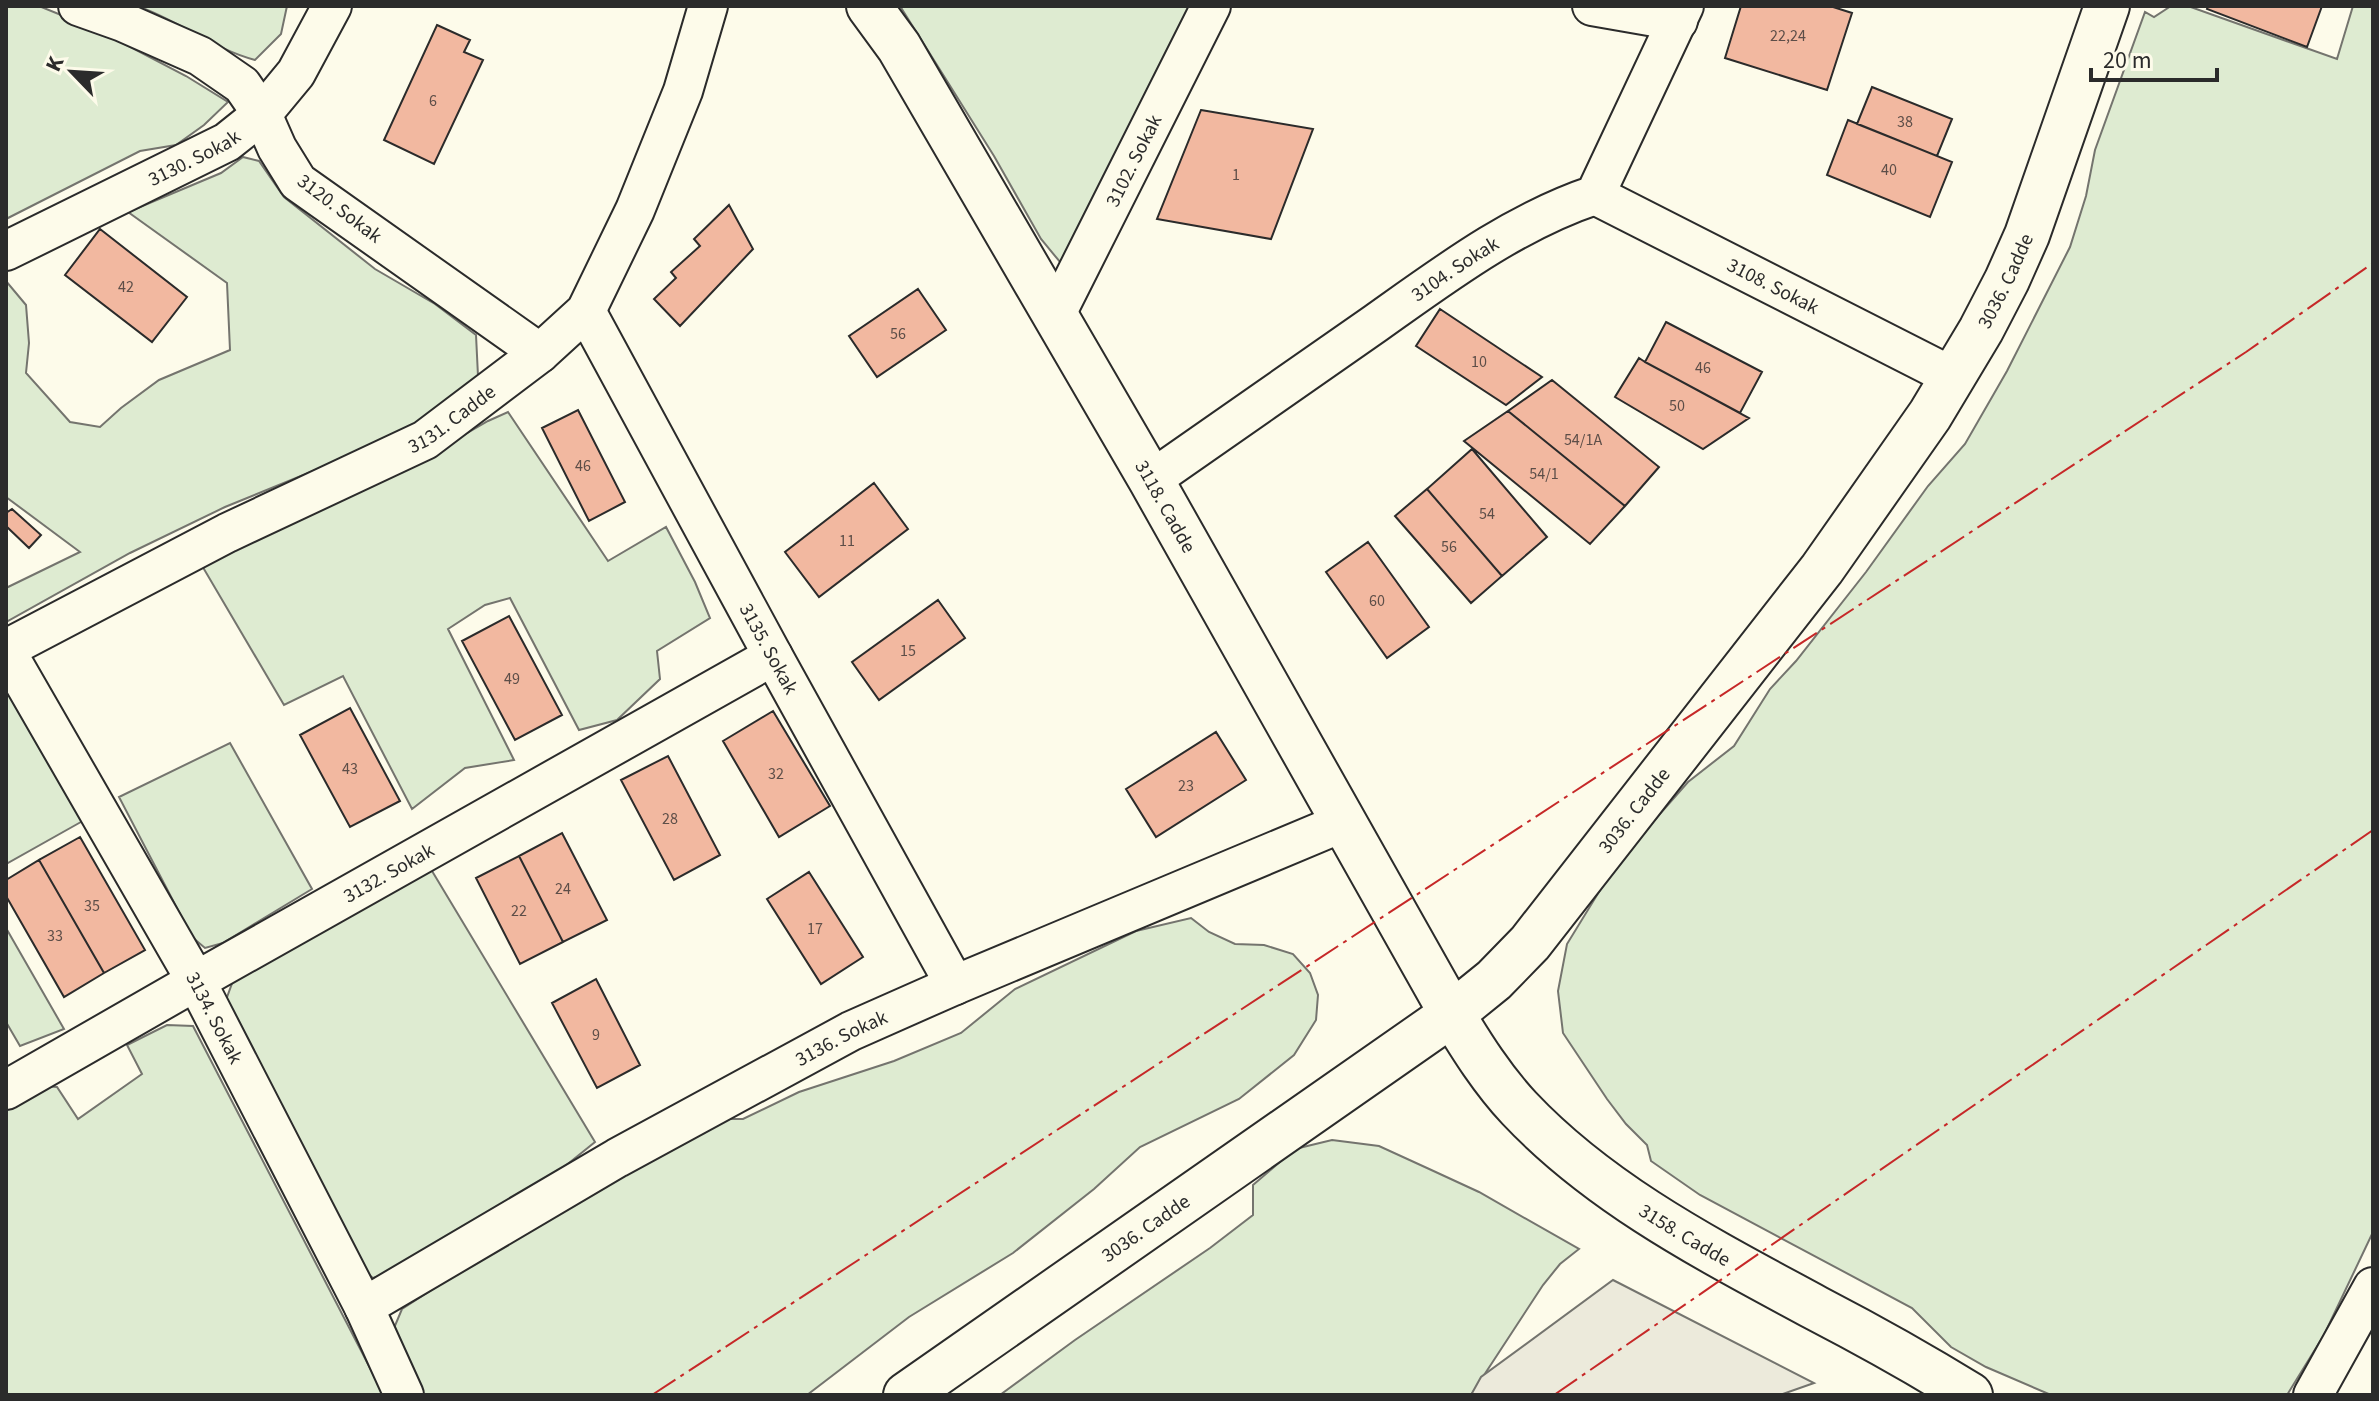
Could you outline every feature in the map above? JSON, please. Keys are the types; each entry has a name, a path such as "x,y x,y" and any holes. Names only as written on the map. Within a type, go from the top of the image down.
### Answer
{"street":[{"name":"3120. Sokak","path":"78,6 200,56 242,85 262,114 277,148 298,182 540,353"},
{"name":"3130. Sokak","path":"6,251 227,142 262,114 296,73 332,6"},
{"name":"3131. Cadde","path":"6,650 227,533 425,440 540,353 586,311 635,210 683,91 708,6"},
{"name":"3118. Cadde","path":"869,6 899,47 1056,314 1452,1014"},
{"name":"3102. Sokak","path":"1056,314 1211,6"},
{"path":"1592,6 1681,13 1595,195"},
{"name":"3036. Cadde","path":"906,1395 1452,1014 1494,980 1547,922 1822,569 1902,457 1953,377 2007,280 2027,235 2107,6"},
{"name":"3108. Sokak","path":"1595,195 1953,377"},
{"name":"3104. Sokak","path":"1151,480 1466,260 1535,219 1595,195"},
{"name":"3135. Sokak","path":"586,311 955,985"},
{"name":"3134. Sokak","path":"6,650 196,981 364,1307 404,1395"},
{"name":"3132. Sokak","path":"6,1090 773,656"},
{"name":"3136. Sokak","path":"364,1307 617,1158 851,1031 1344,822"},
{"name":"3158. Cadde","path":"1452,1014 1480,1060 1519,1108 1600,1179 1690,1239 1970,1395"},
{"path":"2313,1395 2373,1287"}],"green space":[{"path":"6,6 39,6 98,30 228,102 204,125 176,145 140,151 6,219"},
{"path":"137,6 287,6 281,34 255,60 225,49"},
{"path":"900,6 1195,6 1085,231 1060,262 1041,239 994,156"},
{"path":"2171,6 2188,6 2337,59 2353,6 2373,6 2373,1232 2324,1335 2287,1395 2051,1395 1986,1367 1951,1347 1912,1308 1700,1195 1651,1161 1647,1145 1607,1099 1563,1033 1558,991 1567,944 1605,882 1688,782 1734,746 1770,689 1796,661 1928,486 1965,444 2007,371 2070,247 2086,196 2095,150 2145,12 2154,17"},
{"path":"243,157 259,161 284,197 375,269 435,304 476,335 478,376 426,425 225,507 130,553 6,622 6,588 80,552 6,497 6,281 26,305 29,343 26,373 70,422 100,427 159,380 230,350 227,283 128,212 221,173"},
{"path":"508,412 608,561 666,527 710,618 657,651 660,679 617,720 579,730 510,598 485,605 448,629 514,760 465,768 412,809 343,676 284,705 201,564 410,466"},
{"path":"6,681 88,818 6,864"},
{"path":"230,743 312,889 223,943 205,948 192,937 119,797"},
{"path":"429,866 595,1142 533,1192 476,1229 464,1226 410,1264 373,1278 363,1270 226,1000 234,978 259,968"},
{"path":"1191,918 1209,932 1235,944 1264,945 1293,954 1310,973 1318,995 1316,1020 1294,1055 1239,1099 1140,1147 1094,1189 1013,1253 909,1317 807,1395 419,1395 394,1328 402,1309 484,1256 693,1134 727,1119 743,1119 799,1092 894,1061 961,1033 1015,989 1136,931"},
{"path":"6,928 64,1029 20,1046 6,1022"},
{"path":"167,1025 193,1026 384,1395 6,1395 6,1108 44,1086 57,1087 78,1119 142,1074 127,1045"},
{"path":"1332,1140 1379,1146 1479,1192 1579,1249 1560,1264 1543,1285 1471,1395 1000,1395 1253,1215 1253,1185 1295,1149"}],"shaded area":[{"path":"1613,1280 1814,1383 1780,1395 1471,1395 1481,1377"}],"building":[{"path":"1741,6 1830,6 1852,13 1827,90 1725,58"},
{"path":"2208,6 2322,6 2307,47 2207,9"},
{"path":"437,25 470,40 464,52 483,60 434,164 384,140"},
{"path":"1872,87 1952,119 1937,156 1857,124"},
{"path":"1201,110 1313,129 1271,239 1157,219"},
{"path":"1848,120 1952,162 1930,217 1827,175"},
{"path":"729,205 753,249 680,326 654,299 676,278 671,272 700,246 694,239"},
{"path":"100,229 187,297 152,342 65,275"},
{"path":"918,289 946,330 877,377 849,336"},
{"path":"1440,309 1542,377 1506,405 1416,346"},
{"path":"1666,322 1762,372 1740,413 1645,362"},
{"path":"1639,358 1749,418 1703,449 1615,397"},
{"path":"1552,380 1659,467 1625,506 1508,411"},
{"path":"578,410 625,502 589,521 542,428"},
{"path":"1508,411 1625,506 1590,544 1464,441"},
{"path":"1472,449 1547,537 1502,576 1427,489"},
{"path":"874,483 908,529 819,597 785,552"},
{"path":"1427,489 1502,576 1471,603 1395,516"},
{"path":"12,509 41,535 29,548 6,526 6,513"},
{"path":"1368,542 1429,627 1387,658 1326,572"},
{"path":"938,600 965,638 879,700 852,662"},
{"path":"509,616 562,715 515,740 462,641"},
{"path":"350,708 400,801 350,827 300,735"},
{"path":"773,711 830,806 779,837 723,741"},
{"path":"1216,732 1246,780 1156,837 1126,789"},
{"path":"668,756 720,855 674,880 621,780"},
{"path":"562,833 607,920 563,942 519,856"},
{"path":"80,837 145,950 104,973 39,860"},
{"path":"519,856 563,942 520,964 476,878"},
{"path":"39,860 104,973 64,997 6,896 6,880"},
{"path":"809,872 863,957 821,984 767,899"},
{"path":"596,979 640,1065 597,1088 552,1003"}],"power":[{"path":"652,1395 2246,352 2373,263"},
{"path":"1554,1395 2373,830"}]}
